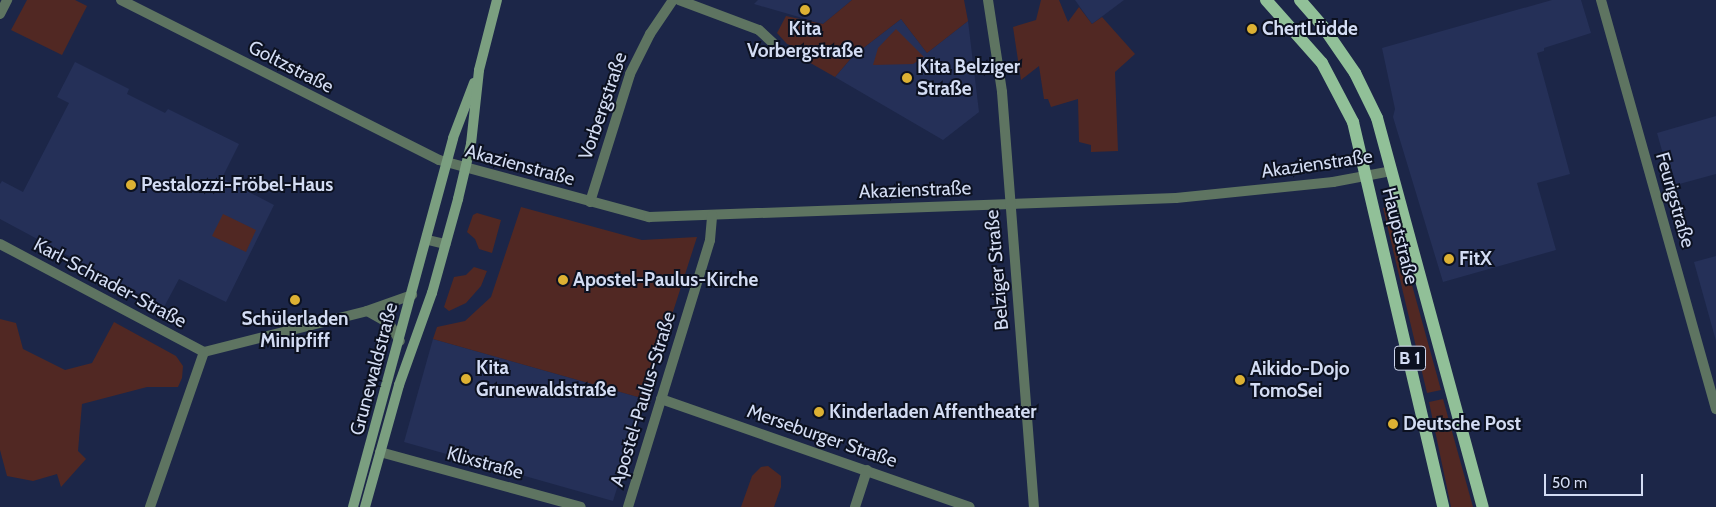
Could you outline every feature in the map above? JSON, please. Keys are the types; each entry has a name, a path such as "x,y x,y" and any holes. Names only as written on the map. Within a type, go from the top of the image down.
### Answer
{"main road":[{"name":"Grunewaldstraße","path":"353,507 428,240 447,163 479,70 496,0"},
{"name":"Hauptstraße","path":"1266,0 1308,43 1336,84 1353,122 1443,507"},
{"name":"Hauptstraße","path":"1300,0 1324,28 1355,73 1377,118 1483,507"},
{"name":"Grunewaldstraße","path":"365,507 399,385 432,293 446,244 465,168 479,70"}],"street":[{"path":"0,14 7,0"},
{"name":"Goltzstraße","path":"121,0 447,163"},
{"name":"Vorbergstraße","path":"590,202 630,74 650,34 673,0"},
{"path":"679,0 759,30 775,45"},
{"name":"Belziger Straße","path":"988,0 1002,92 1009,204 1034,507"},
{"name":"Feurigstraße","path":"1601,0 1716,409"},
{"name":"Akazienstraße","path":"447,163 649,217 1192,197 1366,176 1391,171"},
{"name":"Apostel-Paulus-Straße","path":"628,507 710,240 712,214"},
{"path":"428,240 446,244"},
{"name":"Karl-Schrader-Straße","path":"0,244 204,352"},
{"path":"150,507 204,352 367,311 412,295"},
{"path":"367,311 389,323 400,341"},
{"name":"Merseburger Straße","path":"661,399 970,507"},
{"name":"Klixstraße","path":"380,452 581,507"},
{"path":"855,507 867,470"}],"shaded area":[{"path":"27,0 75,0 87,6 62,55 11,30"},
{"name":"Kita Vorbergstraße","path":"758,0 852,0 823,24 754,4"},
{"path":"852,0 964,0 968,21 927,53 901,19 853,56 835,77 798,56 797,48 787,44 777,33 786,16 823,24"},
{"path":"1041,0 1059,0 1068,22 1079,7 1092,24 1102,17 1135,54 1115,72 1118,151 1091,152 1091,145 1079,142 1078,99 1051,107 1048,99 1044,99 1039,66 1021,80 1013,27 1036,20"},
{"path":"1075,0 1124,0 1092,24"},
{"path":"1552,0 1581,0 1591,33 1544,48 1544,51 1537,53 1570,174 1537,183 1556,250 1443,282 1393,117 1395,109 1382,48"},
{"name":"Kita Belziger Straße","path":"901,19 927,53 968,21 979,112 943,140 835,77 853,56"},
{"path":"896,29 924,57 913,64 873,65 878,48"},
{"name":"Pestalozzi-Fröbel-Haus","path":"75,62 129,89 127,94 165,113 168,109 239,144 222,178 274,205 226,302 179,279 164,307 0,219 0,184 2,181 23,192 69,103 57,97"},
{"path":"1716,116 1716,174 1672,186 1657,133"},
{"path":"1391,206 1441,390 1427,393 1383,208"},
{"path":"521,207 642,240 697,237 645,399 433,339 437,327 465,321 491,297"},
{"path":"477,213 501,220 492,253 479,249 475,239 467,232 473,215"},
{"path":"223,214 256,230 246,252 212,236"},
{"path":"1716,256 1716,341 1694,262"},
{"path":"474,267 487,271 481,286 466,303 449,311 444,307 454,277 466,275"},
{"path":"0,319 16,323 23,349 65,370 92,363 114,322 176,356 183,366 182,378 178,387 147,387 82,404 78,451 86,459 61,487 57,474 33,481 7,476 0,450"},
{"path":"433,339 645,399 613,501 404,442"},
{"path":"1443,399 1473,507 1451,507 1429,402"},
{"path":"768,466 781,476 781,487 774,507 741,507 752,476 761,467"}],"place":[{"name":"Kita Vorbergstraße","path":"805,10"},
{"name":"ChertLüdde","path":"1252,29"},
{"name":"Kita Belziger Straße","path":"907,78"},
{"name":"Pestalozzi-Fröbel-Haus","path":"131,185"},
{"name":"FitX","path":"1449,259"},
{"name":"Apostel-Paulus-Kirche","path":"563,280"},
{"name":"Schülerladen Minipfiff","path":"295,300"},
{"name":"Kita Grunewaldstraße","path":"466,379"},
{"name":"Aikido-Dojo TomoSei","path":"1240,380"},
{"name":"Kinderladen Affentheater","path":"819,412"},
{"name":"Deutsche Post","path":"1393,424"}]}
